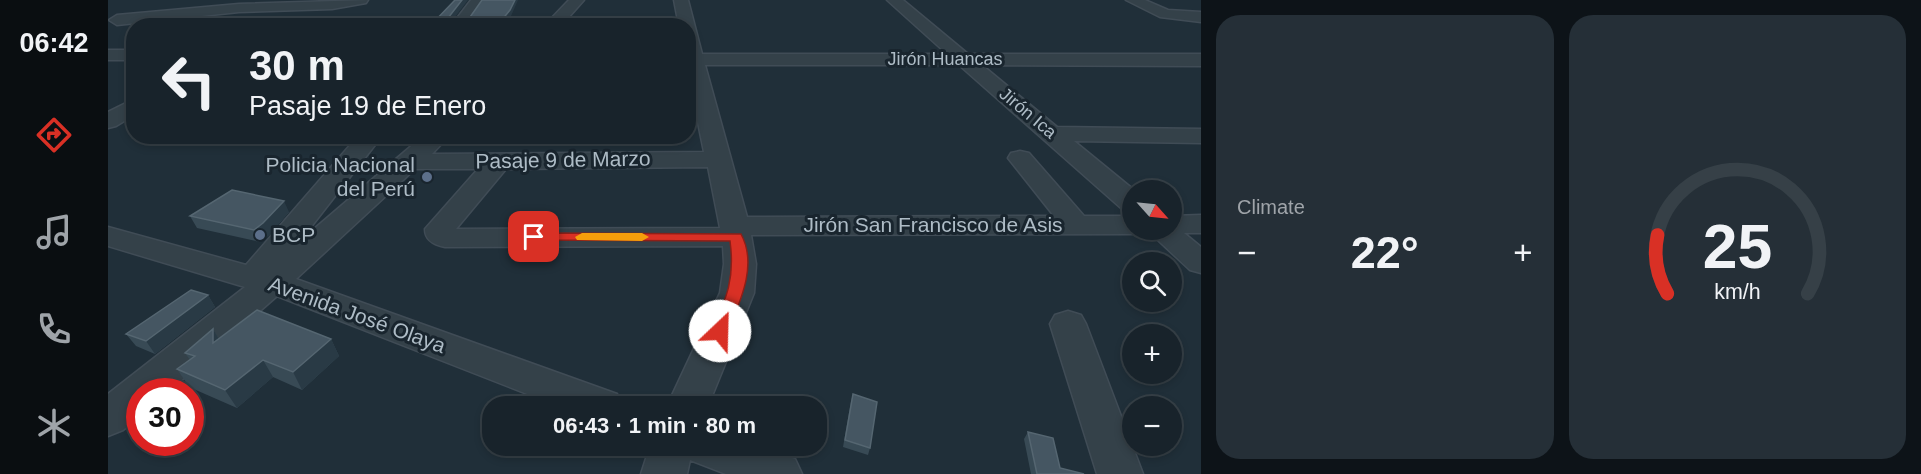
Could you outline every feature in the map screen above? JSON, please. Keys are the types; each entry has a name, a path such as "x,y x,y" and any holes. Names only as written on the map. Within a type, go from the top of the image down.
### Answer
{"street":[{"path":"111,19 293,2 332,5 361,0"},
{"path":"465,18 478,0"},
{"path":"560,18 577,0"},
{"path":"681,0 685,18"},
{"name":"Jirón Ica","path":"894,0 1122,194"},
{"path":"1133,0 1165,14 1201,15"},
{"path":"1171,0 1201,15"},
{"path":"268,18 293,2"},
{"path":"111,19 124,5"},
{"path":"108,55 126,55"},
{"name":"Jirón Huancas","path":"696,59 1201,60"},
{"path":"691,396 737,293 740,264 735,231 696,74"},
{"path":"108,121 126,110"},
{"path":"1053,134 1201,136"},
{"path":"262,280 365,144"},
{"path":"155,378 262,280 429,144"},
{"name":"Pasaje 9 de Marzo","path":"408,162 499,161 588,148 718,159"},
{"path":"1020,158 1076,225"},
{"name":"Jirón San Francisco de Asis","path":"499,161 440,230 440,234 445,238 1122,225"},
{"path":"1182,225 1201,225"},
{"name":"Avenida José Olaya","path":"108,236 262,280 575,396"},
{"path":"1174,240 1201,263"},
{"path":"1068,324 1120,474"},
{"path":"108,418 126,403"},
{"path":"664,474 669,456"},
{"path":"731,456 778,474"}],"building":[{"path":"455,0 462,0 448,18 438,18"},
{"path":"482,0 515,0 504,18 469,18"},
{"path":"232,190 284,201 254,230 190,216"},
{"path":"191,290 208,295 146,341 126,334"},
{"path":"257,310 331,339 293,372 263,360 225,390 204,381 204,378 198,378 177,369 195,356 185,353 213,329 213,343"},
{"path":"853,394 877,402 870,448 845,440"},
{"path":"1028,432 1053,438 1060,468 1084,474 1037,474"}],"slow traffic":[{"path":"582,237 642,237"}],"place":[{"name":"Policia Nacional del Perú","path":"427,177"},
{"name":"BCP","path":"260,235"}],"route":[{"path":"534,237 737,237 740,264 737,293 720,331"}]}
